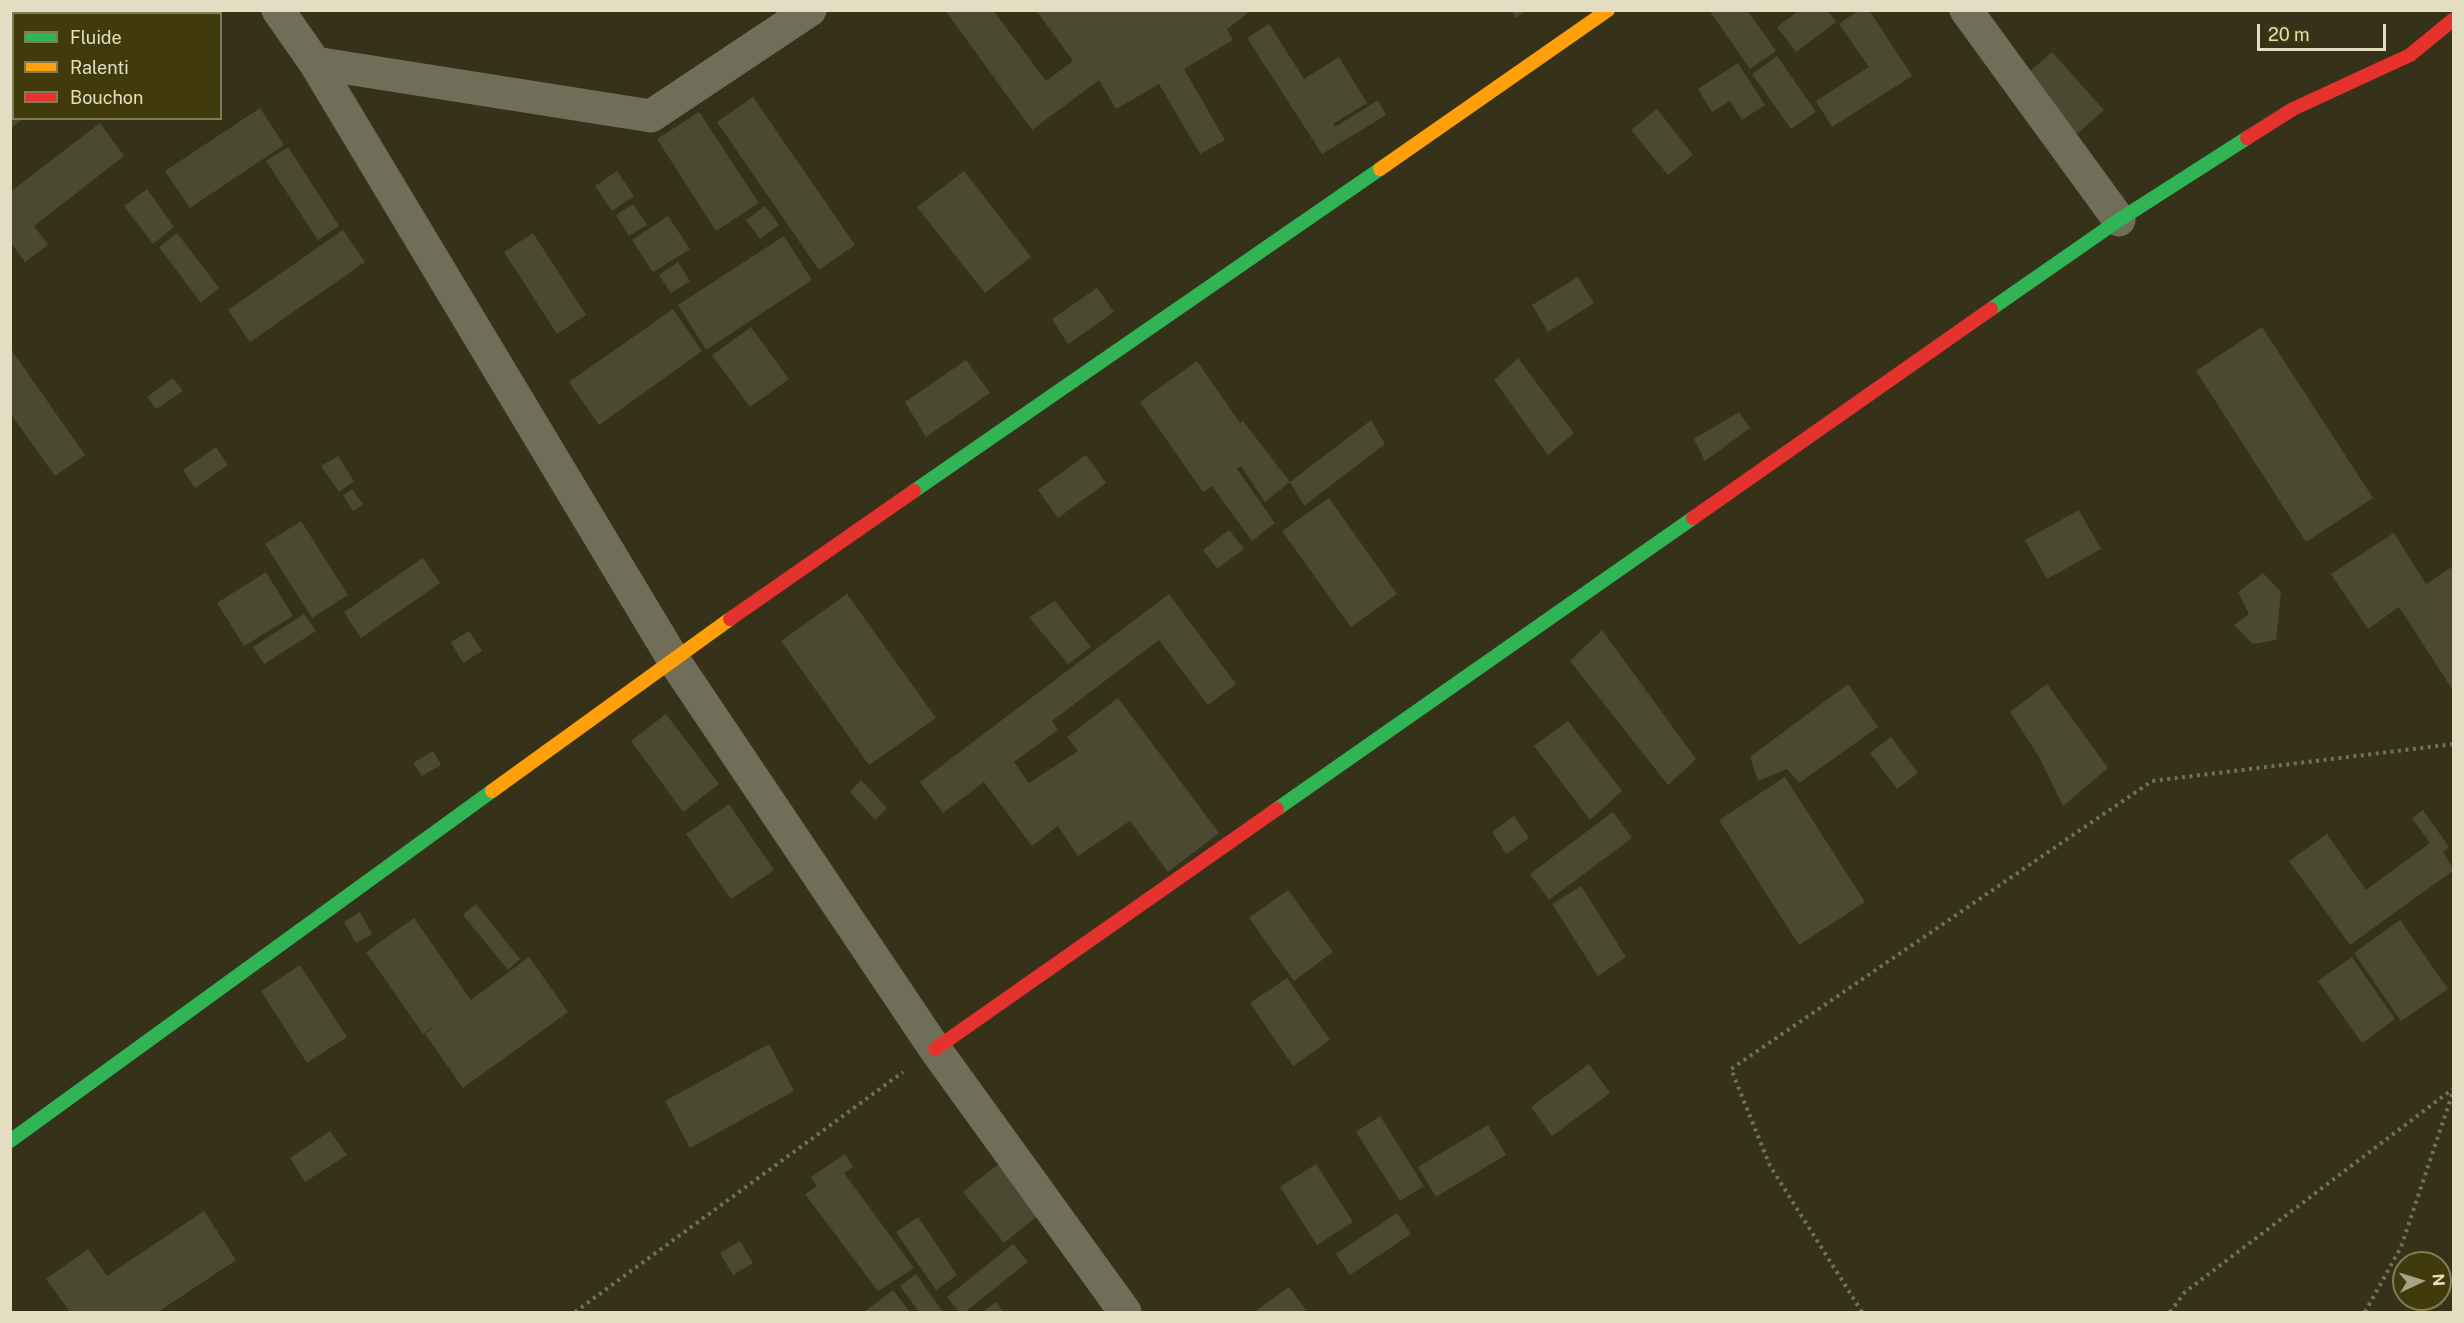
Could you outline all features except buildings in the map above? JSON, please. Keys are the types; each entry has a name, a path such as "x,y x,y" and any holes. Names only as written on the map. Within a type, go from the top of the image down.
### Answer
{"street":[{"path":"278,10 315,63 673,659 935,1049 1125,1312"},
{"path":"315,63 651,116 810,10"},
{"path":"10,1142 673,659 1608,10"},
{"path":"1966,10 2119,220"},
{"path":"935,1049 2119,220 2293,109 2410,55 2454,19"}],"path":[{"path":"1862,1312 1770,1166 1731,1069 2152,781 2454,744"},
{"path":"574,1312 935,1049"},
{"path":"2170,1312 2185,1292 2454,1089"},
{"path":"2365,1312 2401,1247 2454,1089"}],"traffic: fast":[{"path":"1991,309 2119,220 2247,138"},
{"path":"914,491 1380,169"},
{"path":"1277,809 1693,518"},
{"path":"10,1141 492,791"}],"traffic: slow":[{"path":"1380,169 1608,10"},
{"path":"492,791 730,619"}],"traffic: jam":[{"path":"2247,138 2293,109 2410,55 2454,19"},
{"path":"1693,518 1991,309"},
{"path":"730,619 914,491"},
{"path":"935,1049 1277,809"}]}
